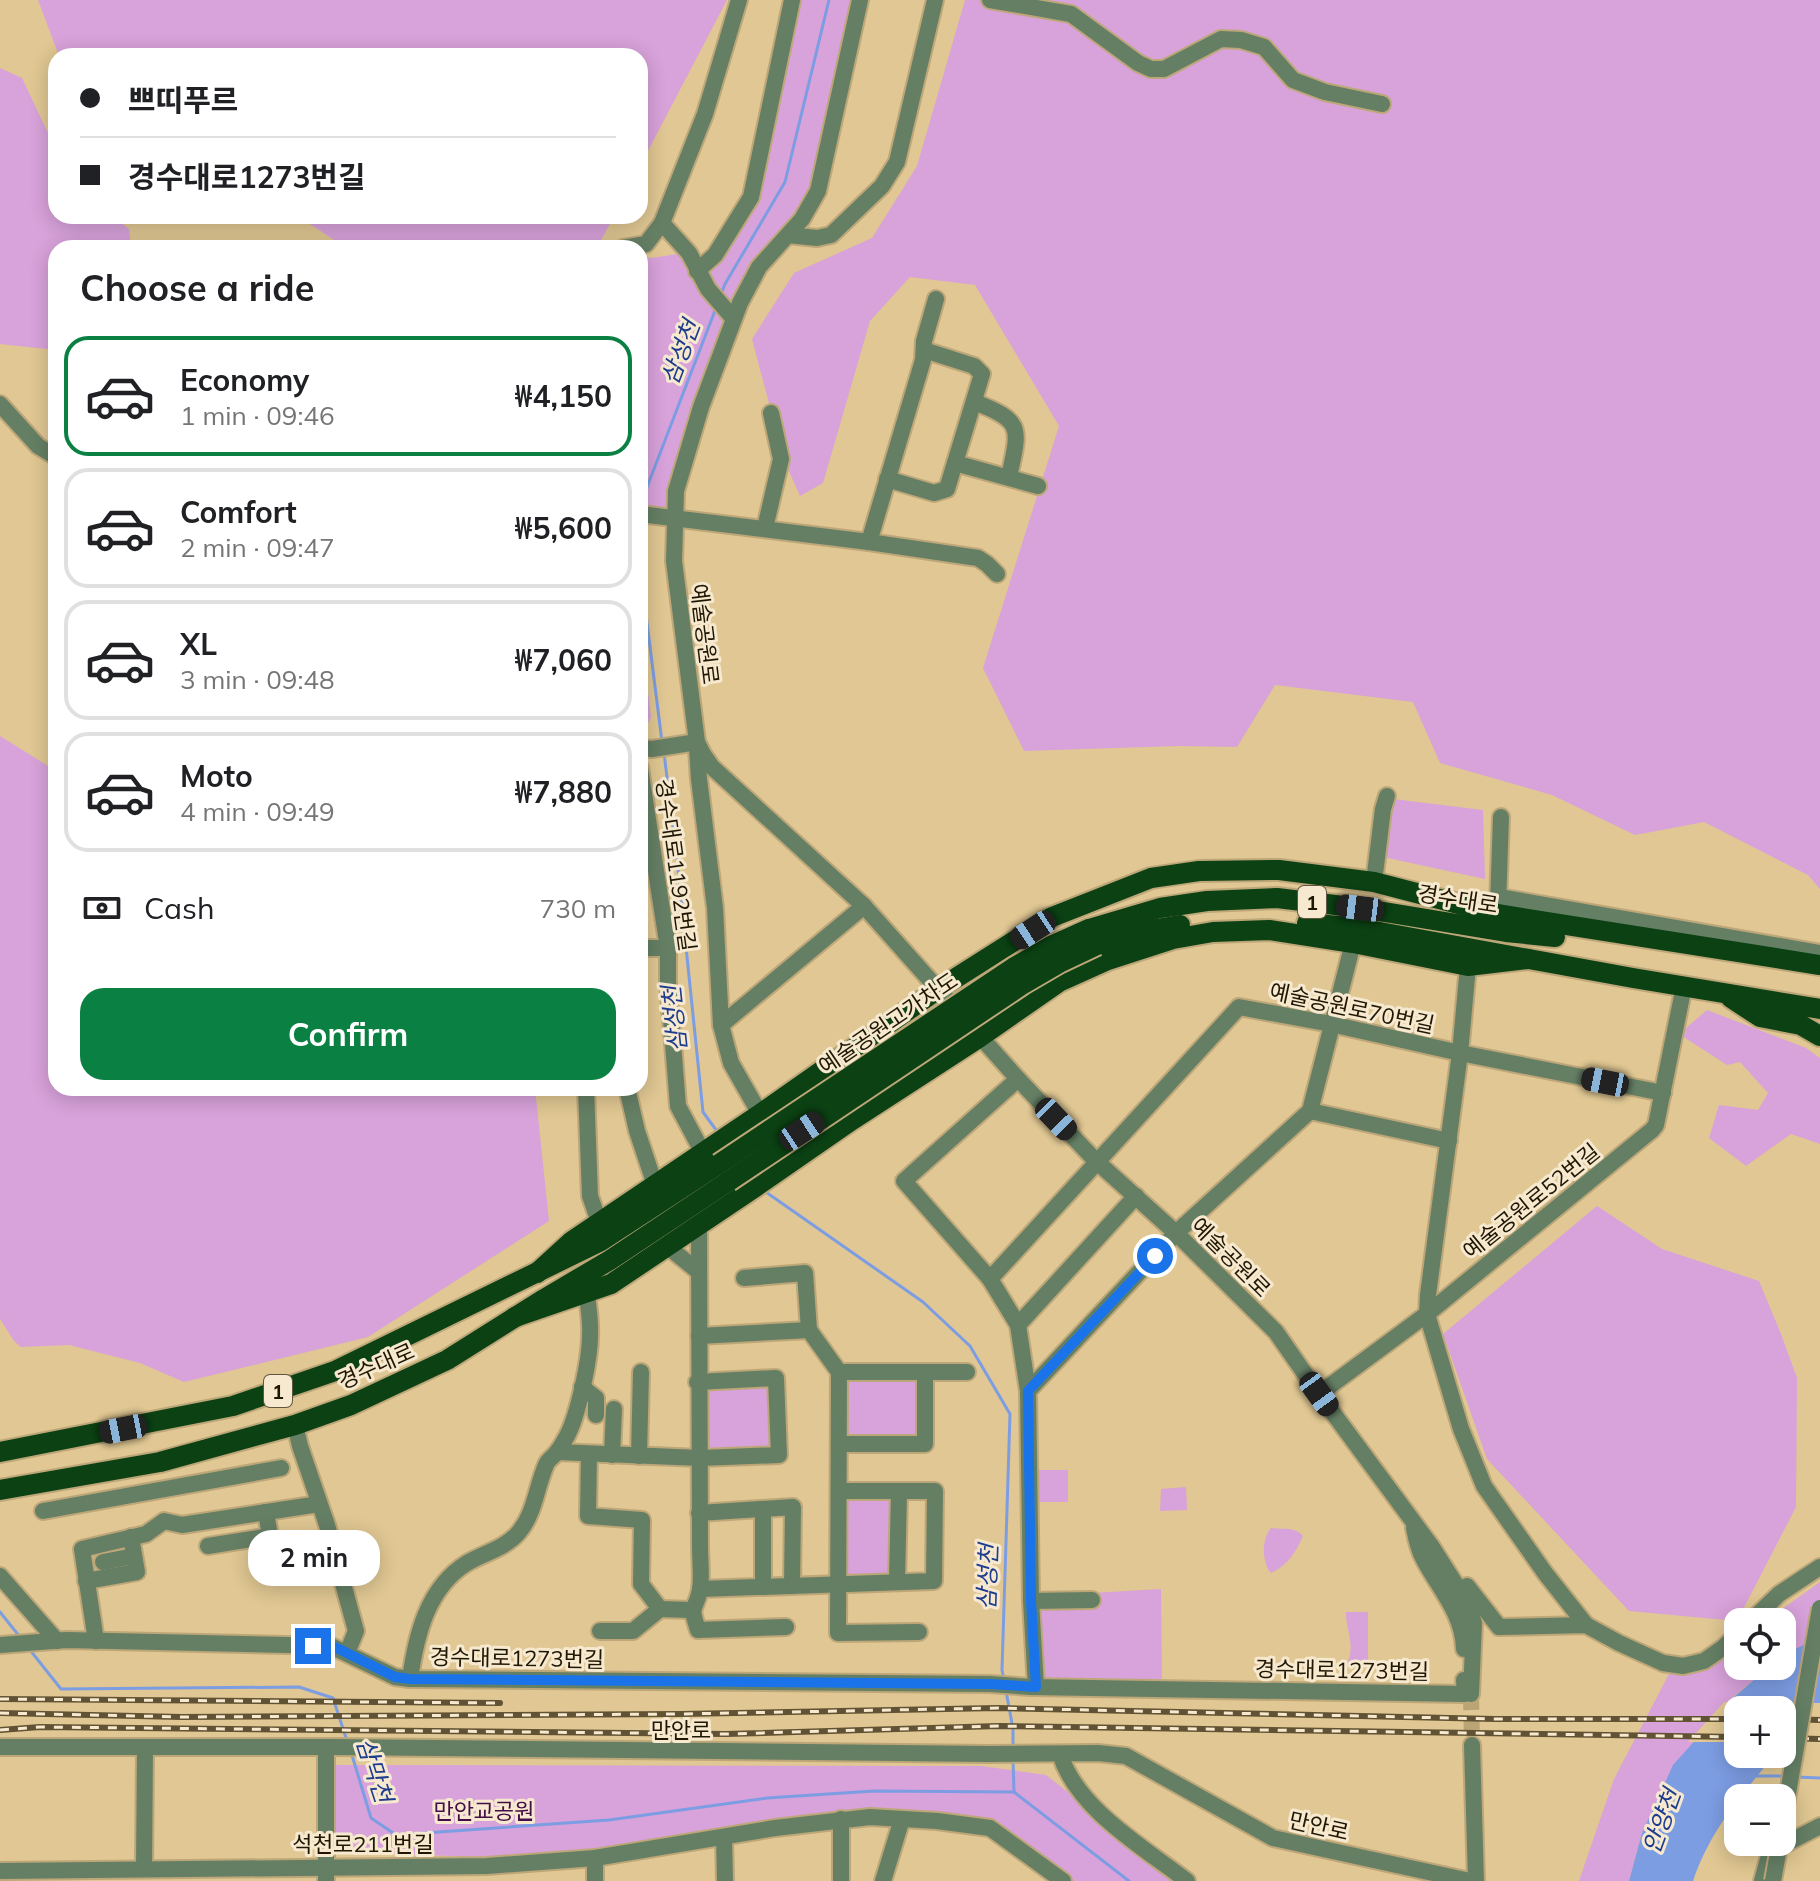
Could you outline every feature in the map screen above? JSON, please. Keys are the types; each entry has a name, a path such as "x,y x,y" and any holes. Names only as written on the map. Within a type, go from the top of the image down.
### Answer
{"main road":[{"path":"537,1273 572,1241 655,1185 715,1162 755,1118 937,990 1052,917 1151,878 1199,871 1279,870 1374,882 1500,909 1820,965"},
{"name":"경수대로","path":"1093,937 1160,908 1207,901 1277,898 1820,978"},
{"path":"1500,909 1537,934"},
{"name":"경수대로","path":"1093,937 1204,921 1272,920 1358,928 1820,1009"},
{"path":"515,1317 611,1284 1059,982 1108,960 1173,939 1213,932 1269,930 1468,966 1528,959"},
{"name":"예술공원고가차도","path":"715,1162 1059,963 1093,937"},
{"path":"1725,993 1760,1017 1801,1025 1820,1036"},
{"name":"경수대로","path":"0,1452 233,1406 335,1371 601,1241 715,1162"},
{"name":"경수대로","path":"0,1490 160,1462 295,1425 351,1405 447,1360 610,1260 715,1162"}],"street":[{"path":"648,241 662,223 705,114 739,0"},
{"path":"697,271 715,255 751,197 792,0"},
{"name":"예술공원로","path":"860,0 818,191 802,219 759,267 729,314 670,516 691,743 712,767 864,906 1018,1079 1097,1161 1176,1233 1276,1332 1432,1547 1467,1602 1474,1623 1471,1694"},
{"path":"788,235 817,238 831,235 882,186 897,162 935,0"},
{"path":"990,0 1071,14 1138,63 1151,69 1164,69 1221,39 1241,40 1264,47 1293,80 1325,92 1382,104"},
{"path":"662,223 689,253 708,289 729,314"},
{"path":"869,542 923,360 924,341 936,299"},
{"path":"887,479 934,493 947,489 974,402 982,374 974,366 924,350"},
{"path":"974,402 1003,413 1017,432 1017,447 1009,477"},
{"path":"0,404 38,446 48,452"},
{"path":"765,528 781,459 771,413"},
{"path":"955,463 1038,486"},
{"path":"648,515 978,558 997,574"},
{"path":"648,748 691,743 699,779 715,908 721,1025 731,1063 755,1118"},
{"path":"1374,882 1387,796"},
{"path":"1501,817 1500,909 1820,953"},
{"name":"경수대로1192번길","path":"648,819 668,948 678,1106 715,1162"},
{"path":"721,1025 864,906"},
{"path":"1028,1391 1176,1233 1310,1111 1353,943"},
{"path":"648,948 668,948"},
{"path":"1468,966 1427,1314 1461,1429 1484,1486 1586,1625 1663,1663 1683,1666 1704,1661 1724,1647"},
{"name":"예술공원로52번길","path":"1319,1394 1427,1314 1652,1130 1656,1125 1684,986"},
{"name":"예술공원로70번길","path":"1097,1161 1239,1007 1663,1093"},
{"path":"1018,1079 904,1181 990,1279 1018,1325 1028,1391 1034,1687"},
{"path":"586,1096 590,1196 599,1222"},
{"path":"629,1096 655,1185"},
{"path":"1310,1111 1449,1141"},
{"path":"990,1279 1097,1161"},
{"path":"1018,1325 1136,1196"},
{"path":"699,1225 697,1382 700,1589 691,1610 698,1630 786,1627"},
{"path":"667,1246 699,1272"},
{"path":"744,1278 805,1273 809,1330 839,1372 838,1633 919,1632"},
{"path":"410,1679 414,1648 424,1617 439,1587 466,1564 506,1544 518,1533 530,1514 547,1462 568,1433 582,1387 590,1336 587,1293"},
{"path":"699,1336 809,1330"},
{"path":"639,1456 641,1372"},
{"path":"839,1372 967,1372"},
{"path":"839,1444 925,1444 925,1372"},
{"path":"557,1452 700,1458 779,1455 776,1378 697,1382"},
{"path":"582,1387 596,1398 596,1415"},
{"path":"612,1455 614,1409"},
{"path":"295,1425 356,1631 347,1653"},
{"path":"589,1454 588,1516 642,1520 641,1584 660,1609"},
{"path":"43,1511 281,1468"},
{"path":"160,1490 164,1521"},
{"path":"700,1589 934,1581 935,1491 839,1491"},
{"path":"897,1582 899,1491"},
{"path":"96,1641 82,1549 146,1534 164,1521 182,1525 319,1504"},
{"path":"699,1513 793,1507 792,1586"},
{"path":"763,1509 763,1587"},
{"path":"266,1512 274,1560"},
{"path":"1411,1519 1432,1537 1499,1627 1586,1625"},
{"name":"경수대로1273번길","path":"2,1645 96,1641 331,1646 395,1677 410,1679 826,1678 1034,1687 1465,1694 1464,1633 1456,1612 1421,1556 1411,1519"},
{"path":"208,1546 270,1536"},
{"path":"86,1581 137,1572 131,1537"},
{"path":"103,1562 134,1556"},
{"path":"1764,1608 1779,1594 1820,1567"},
{"path":"0,1576 55,1641"},
{"path":"1031,1601 1092,1600"},
{"path":"1790,1784 1820,1608"},
{"path":"600,1631 633,1631 660,1609 691,1610"},
{"path":"633,1672 826,1678 884,1673"},
{"path":"1472,1745 1476,1881"},
{"path":"0,1747 330,1747 326,1874"},
{"path":"144,1869 145,1747"},
{"name":"만안로","path":"330,1747 1098,1753 1126,1756 1273,1838 1470,1881"},
{"path":"1060,1754 1071,1779 1104,1816 1187,1881"},
{"name":"석천로211번길","path":"0,1871 144,1869 326,1874 487,1873 870,1817 990,1828 1063,1881"},
{"path":"841,1819 841,1881"},
{"path":"883,1881 902,1819"},
{"path":"1762,1881 1770,1852 1820,1826"},
{"path":"724,1837 725,1881"},
{"path":"1773,1881 1777,1856"},
{"path":"595,1858 595,1881"}],"green space":[{"path":"38,0 727,0 648,151 648,48 56,48"},
{"path":"791,0 859,0 801,219 739,303 674,516 648,514 648,258 689,252 697,270 750,197"},
{"path":"965,0 1820,0 1820,889 1808,875 1704,822 1635,835 1552,795 1440,763 1413,702 1275,685 1237,747 1024,751 983,668 1059,426 975,285 910,277 870,321 823,483 800,496 784,460 752,339 794,273 872,238 917,166"},
{"path":"0,68 22,78 48,133 48,224 123,224 129,229 130,240 48,240 48,349 0,344"},
{"path":"310,224 610,224 601,240 334,240"},
{"path":"648,692 651,717 648,723"},
{"path":"0,736 48,766 48,1096 536,1096 549,1221 368,1337 184,1382 140,1363 69,1345 21,1347 0,1319"},
{"path":"1393,799 1483,810 1485,879 1383,857"},
{"path":"1707,1010 1806,1048 1820,1058 1820,1144 1791,1134 1746,1166 1709,1138 1719,1105 1758,1110 1768,1093 1740,1062 1727,1065 1679,1034"},
{"path":"1597,1206 1662,1249 1759,1281 1797,1378 1796,1507 1744,1608 1724,1608 1724,1620 1629,1611 1487,1459 1443,1334"},
{"path":"839,1372 925,1372 925,1444 839,1444"},
{"path":"776,1378 779,1455 700,1458 697,1382"},
{"path":"1039,1470 1068,1470 1068,1502 1039,1502"},
{"path":"1186,1487 1187,1510 1160,1511 1161,1489"},
{"path":"839,1491 899,1491 897,1582 838,1584"},
{"path":"1271,1528 1292,1530 1303,1536 1290,1558 1271,1573 1264,1551"},
{"path":"1820,1582 1820,1637 1796,1649 1796,1608 1784,1608"},
{"path":"1161,1589 1162,1679 1042,1682 1041,1596"},
{"path":"1346,1612 1368,1612 1368,1664 1347,1664 1351,1644"},
{"path":"1723,1657 1724,1680 1753,1680 1734,1696 1724,1696 1724,1710 1642,1833 1629,1881 1579,1881 1614,1779 1669,1674 1687,1672"},
{"name":"만안교공원","path":"333,1765 981,1766 1046,1775 1182,1881 1072,1881 993,1821 903,1814 635,1847 485,1857 355,1853 334,1838"}],"water":[{"path":"1820,1637 1820,1714 1796,1735 1796,1696 1735,1696 1754,1680 1796,1680 1796,1649"},
{"name":"안양천","path":"1724,1708 1724,1768 1764,1768 1751,1784 1724,1784 1724,1820 1708,1845 1693,1881 1629,1881 1642,1833 1673,1765"}],"pier":[{"path":"1724,1702 1724,1742 1688,1742"},
{"path":"1796,1703 1820,1703 1820,1719 1796,1740"}],"waterway":[{"name":"삼성천","path":"721,294 785,182 829,0"},
{"name":"삼성천","path":"648,484 716,308"},
{"name":"삼성천","path":"648,631 662,742"},
{"name":"삼성천","path":"664,753 703,1112 719,1134"},
{"name":"삼성천","path":"763,1190 923,1302 970,1346 1010,1414 1004,1680"},
{"name":"삼막천","path":"0,1612 20,1637"},
{"name":"삼막천","path":"30,1650 61,1689 299,1687 333,1698 347,1741"},
{"name":"삼성천","path":"1006,1691 1013,1747"},
{"name":"삼막천","path":"351,1752 371,1818 396,1835 609,1820 767,1798 874,1791 1014,1792"},
{"name":"삼성천","path":"1013,1759 1014,1792 1129,1881"},
{"path":"1756,1776 1784,1776"},
{"path":"1796,1777 1820,1778"}],"tunnel":[{"path":"1471,1694 1472,1745"}],"railway":[{"path":"0,1699 500,1703"},
{"path":"0,1713 182,1717 681,1714 998,1708 1494,1719 1724,1719"},
{"path":"1796,1719 1820,1720"},
{"path":"0,1730 40,1727 726,1734 999,1726 1724,1737"},
{"path":"1796,1738 1820,1739"}],"route":[{"path":"313,1646 331,1646 395,1677 410,1679 990,1684 1036,1687 1031,1601 1028,1391 1155,1256"}]}
